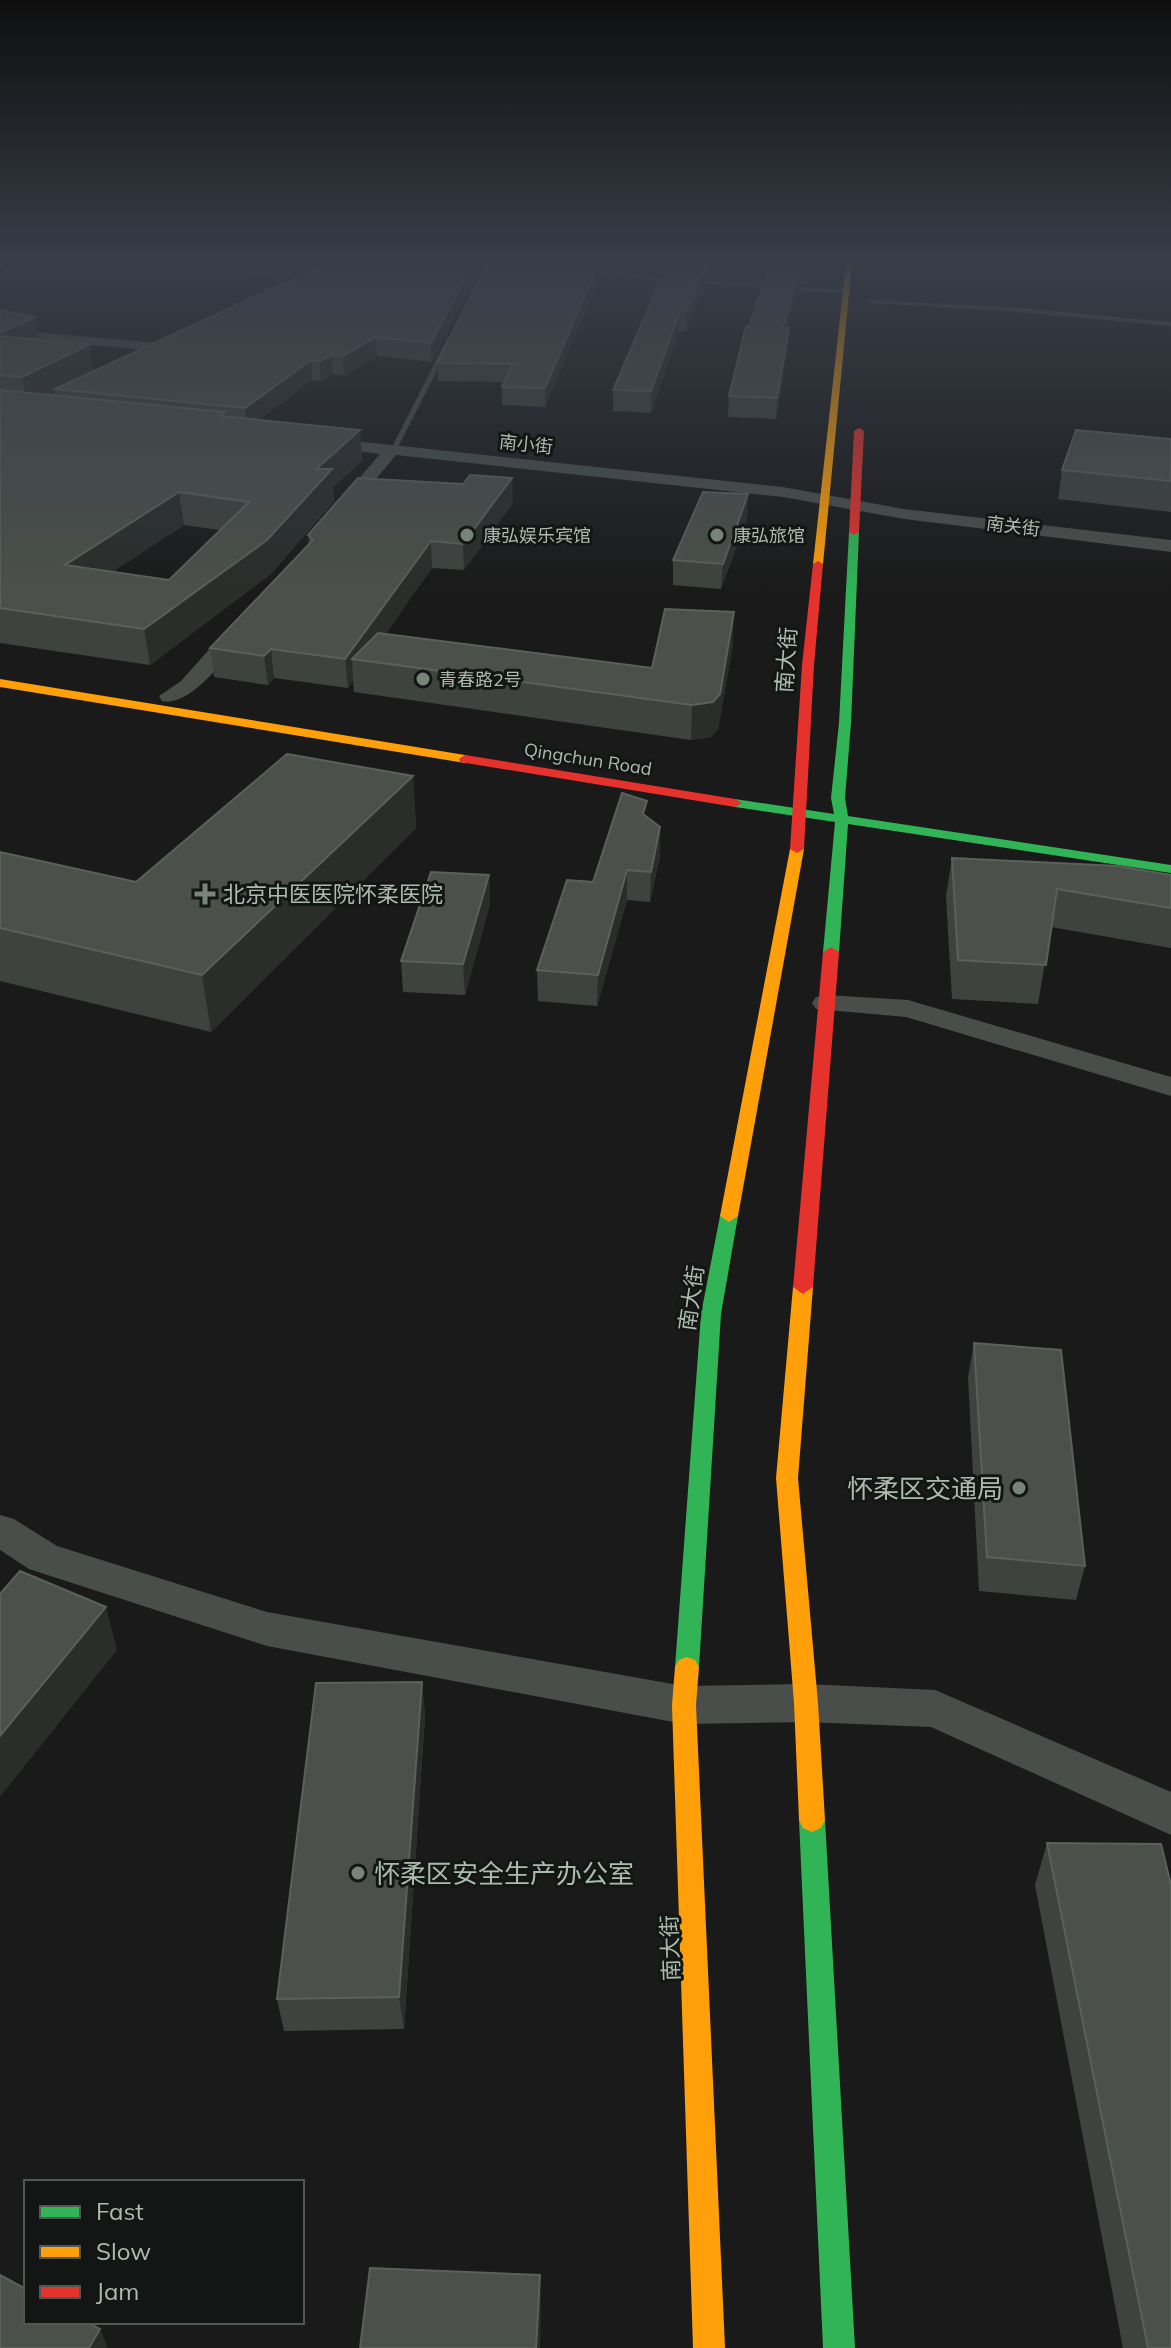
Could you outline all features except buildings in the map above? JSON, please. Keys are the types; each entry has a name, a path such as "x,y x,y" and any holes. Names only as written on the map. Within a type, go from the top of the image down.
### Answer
{"main road":[{"name":"南大街","path":"709,2348 684,1705 711,1314 800,830 800,813 792,790 804,767 808,665 839,373"},
{"path":"839,2348 806,1703 787,1478 845,799 845,723 860,419"},
{"path":"0,671 294,717 412,731"},
{"name":"Qingchun Road","path":"0,683 800,813 1171,869"},
{"path":"792,790 845,799"},
{"path":"1092,838 1171,850"}],"street":[{"name":"南小街","path":"298,440 783,492 855,506"},
{"path":"331,520 393,449"},
{"name":"南关街","path":"855,506 1171,546"},
{"path":"170,696 189,686 250,615"},
{"path":"826,1003 908,1009 1171,1087"},
{"path":"0,1530 43,1558 267,1629 684,1705 806,1703 935,1709 1171,1814"}],"lane":[{"path":"393,449 432,373"},
{"path":"0,1546 43,1558"}],"traffic: fast":[{"path":"831,952 842,819 838,798 845,723 854,532"},
{"path":"735,803 1171,869"},
{"path":"687,1667 711,1314 729,1216"},
{"path":"812,1820 839,2348"}],"traffic: slow":[{"path":"818,564 838,373"},
{"path":"0,683 465,759"},
{"path":"729,1216 797,849"},
{"path":"803,1287 787,1478 806,1703 812,1820"},
{"path":"687,1667 684,1705 709,2348"}],"traffic: jam":[{"path":"854,532 859,431"},
{"path":"797,849 808,665 818,564"},
{"path":"465,759 735,803"},
{"path":"803,1287 831,952"}],"place":[{"name":"康弘娱乐宾馆","path":"467,535"},
{"name":"康弘旅馆","path":"717,535"},
{"name":"青春路2号","path":"423,679"},
{"name":"北京中医医院怀柔医院","path":"205,894"},
{"name":"怀柔区交通局","path":"1019,1488"},
{"name":"怀柔区安全生产办公室","path":"358,1873"}]}
